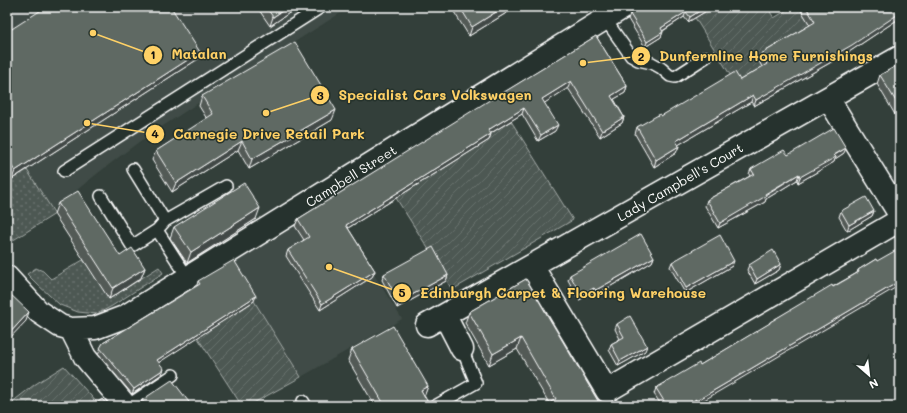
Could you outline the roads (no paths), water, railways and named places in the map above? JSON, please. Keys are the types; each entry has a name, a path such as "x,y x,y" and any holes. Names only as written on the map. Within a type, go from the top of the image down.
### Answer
{"street":[{"name":"Campbell Street","path":"71,329 95,328 124,317 624,7"},
{"name":"Lady Campbell's Court","path":"462,349 436,320 900,57"},
{"path":"828,98 900,215"},
{"path":"532,266 609,399 900,220"},
{"path":"7,276 39,312 60,326 71,329 85,357 126,406"}],"lane":[{"path":"64,170 321,7"},
{"path":"605,19 631,56 638,60 652,63 662,68 670,76 675,77 706,57"},
{"path":"132,169 165,221"},
{"path":"101,196 132,246 157,230 165,221 226,186"},
{"path":"157,230 188,278"},
{"path":"435,406 476,383 462,349"},
{"path":"126,406 173,375"}],"place":[{"name":"Matalan","path":"93,33"},
{"name":"Dunfermline Home Furnishings","path":"583,63"},
{"name":"Specialist Cars Volkswagen","path":"266,113"},
{"name":"Carnegie Drive Retail Park","path":"87,123"},
{"name":"Edinburgh Carpet & Flooring Warehouse","path":"329,267"}]}
